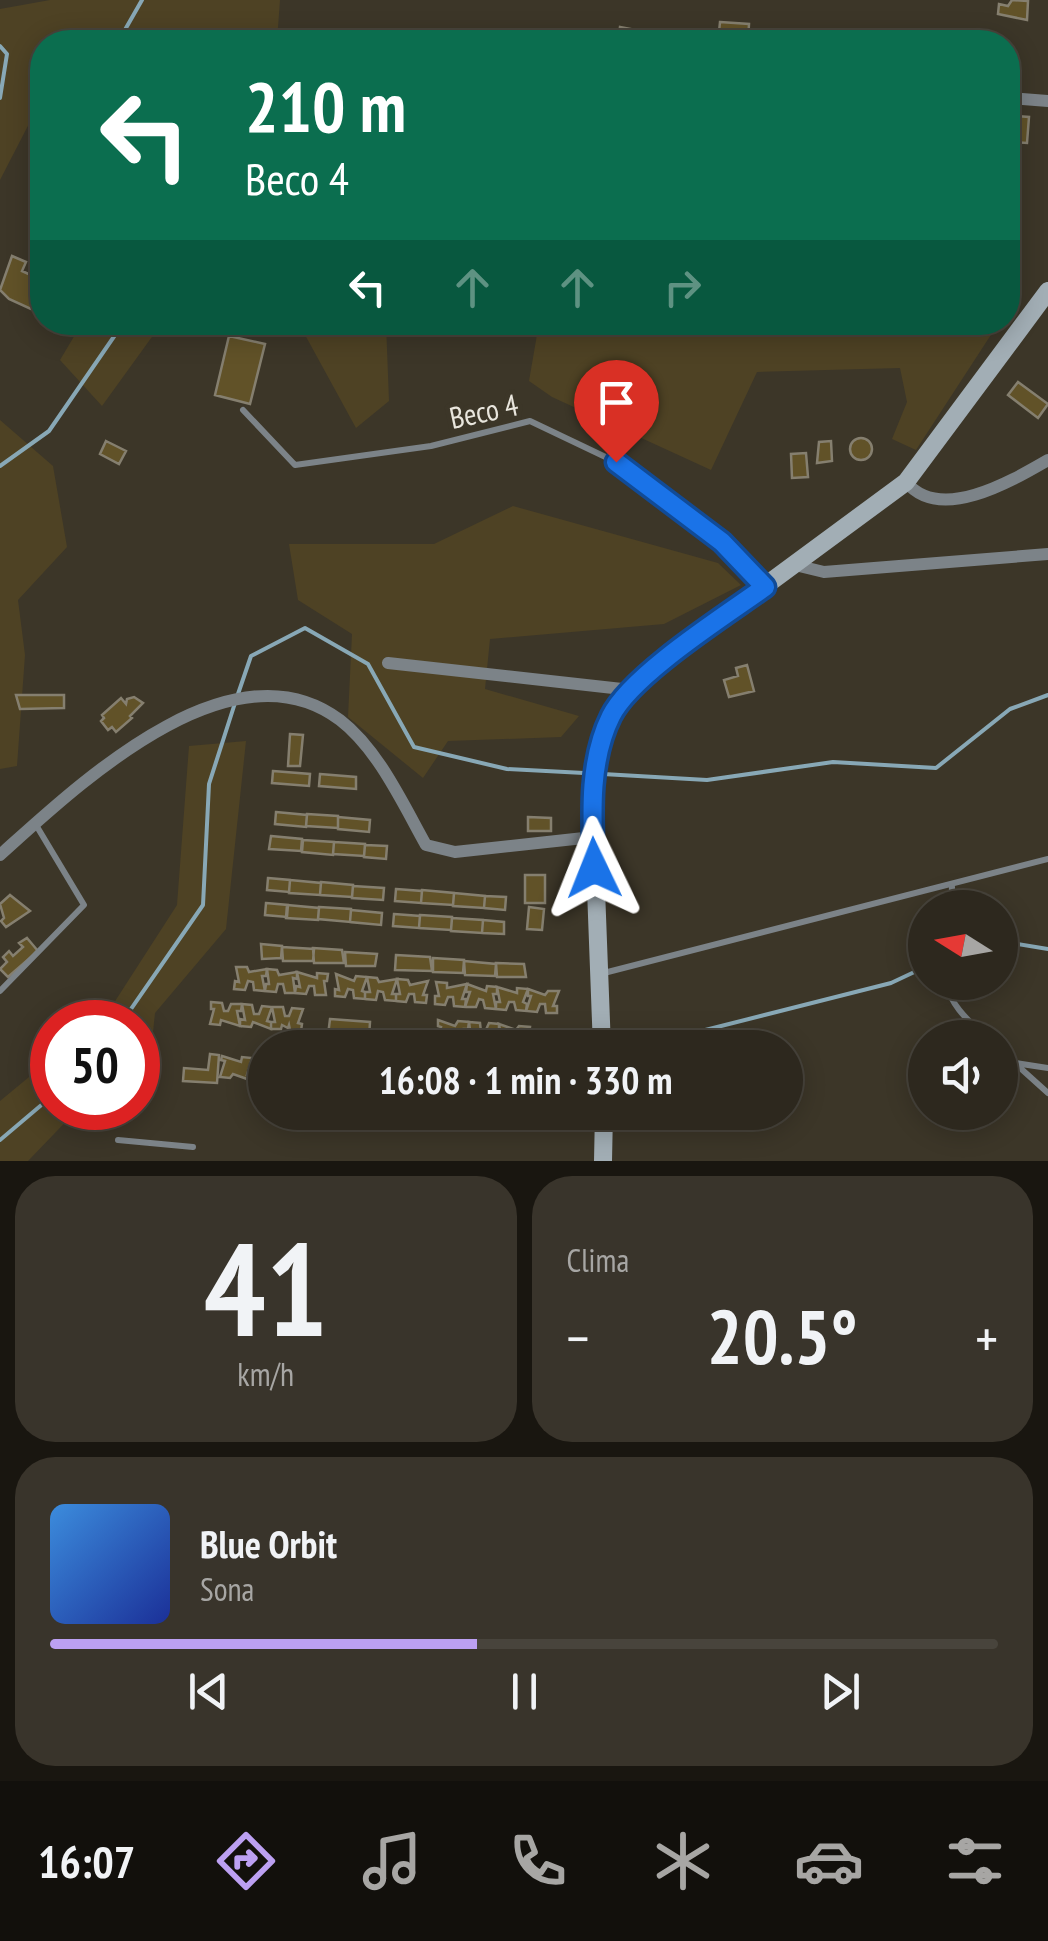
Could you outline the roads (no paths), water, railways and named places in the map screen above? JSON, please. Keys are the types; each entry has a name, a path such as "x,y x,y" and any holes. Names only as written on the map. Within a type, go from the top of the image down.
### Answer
{"main road":[{"path":"1020,329 1048,291"},
{"path":"601,1030 593,837 596,761 612,714 630,690 906,482 1015,335"},
{"path":"603,1161 604,1130"}],"street":[{"path":"1020,99 1048,101"},
{"path":"906,482 918,496 934,501 964,498 1048,460"},
{"path":"795,565 824,572 1048,554"},
{"path":"388,663 630,690"},
{"path":"0,855 116,755 222,700 290,698 338,719 359,740 426,845 456,852 593,837"}],"lane":[{"name":"Beco 4","path":"243,410 295,465 431,446 530,421 616,462 722,542 765,587"},
{"path":"0,991 84,904 35,824"},
{"path":"599,975 952,887 1048,859"},
{"path":"952,1000 970,1020"},
{"path":"1018,1064 1048,1068"},
{"path":"1018,1067 1048,1093"},
{"path":"118,1140 192,1146"}],"waterway":[{"path":"125,30 142,0"},
{"path":"0,46 7,54 0,98"},
{"path":"0,466 49,431 115,335"},
{"path":"238,694 251,656 305,628 368,664 414,747 507,769 584,773"},
{"path":"603,774 707,780 833,762 936,768 1010,709 1048,695"},
{"path":"137,1000 203,905 209,784 235,703"},
{"path":"1018,944 1048,949"},
{"path":"705,1030 891,983 908,975"},
{"path":"0,1140 30,1115"}]}
